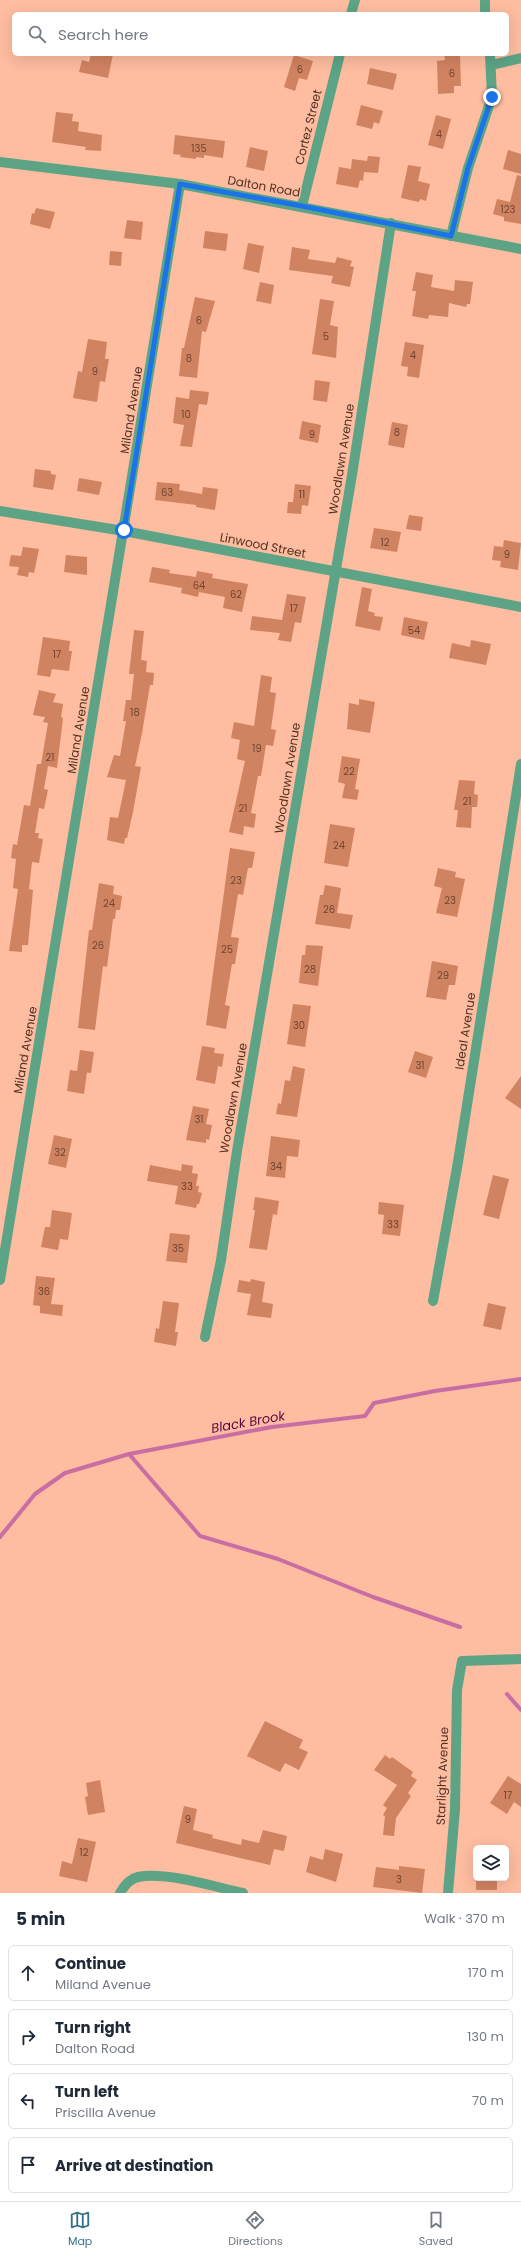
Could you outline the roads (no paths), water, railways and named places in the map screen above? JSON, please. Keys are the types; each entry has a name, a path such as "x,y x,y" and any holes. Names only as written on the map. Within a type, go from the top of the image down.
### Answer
{"street":[{"path":"352,12 355,0"},
{"path":"485,0 485,12"},
{"name":"Cortez Street","path":"302,206 340,56"},
{"path":"451,236 468,168 492,97 492,65 490,56"},
{"path":"492,65 521,58"},
{"name":"Dalton Road","path":"0,162 180,184 391,223 521,250"},
{"name":"Miland Avenue","path":"0,1280 180,184"},
{"name":"Woodlawn Avenue","path":"205,1338 221,1260 237,1151 335,572 391,223"},
{"name":"Linwood Street","path":"0,512 124,530 521,607"},
{"name":"Ideal Avenue","path":"433,1301 458,1162 521,764"},
{"name":"Starlight Avenue","path":"448,1893 455,1809 457,1690 462,1661 521,1659"},
{"path":"120,1893 130,1881 137,1877 163,1877 243,1893"}],"waterway":[{"name":"Black Brook","path":"0,1537 35,1494 65,1473 129,1454 272,1427 365,1416 374,1403 435,1391 521,1379"},
{"path":"129,1454 200,1536 278,1559 373,1597 460,1627"},
{"path":"507,1694 521,1710"}]}
